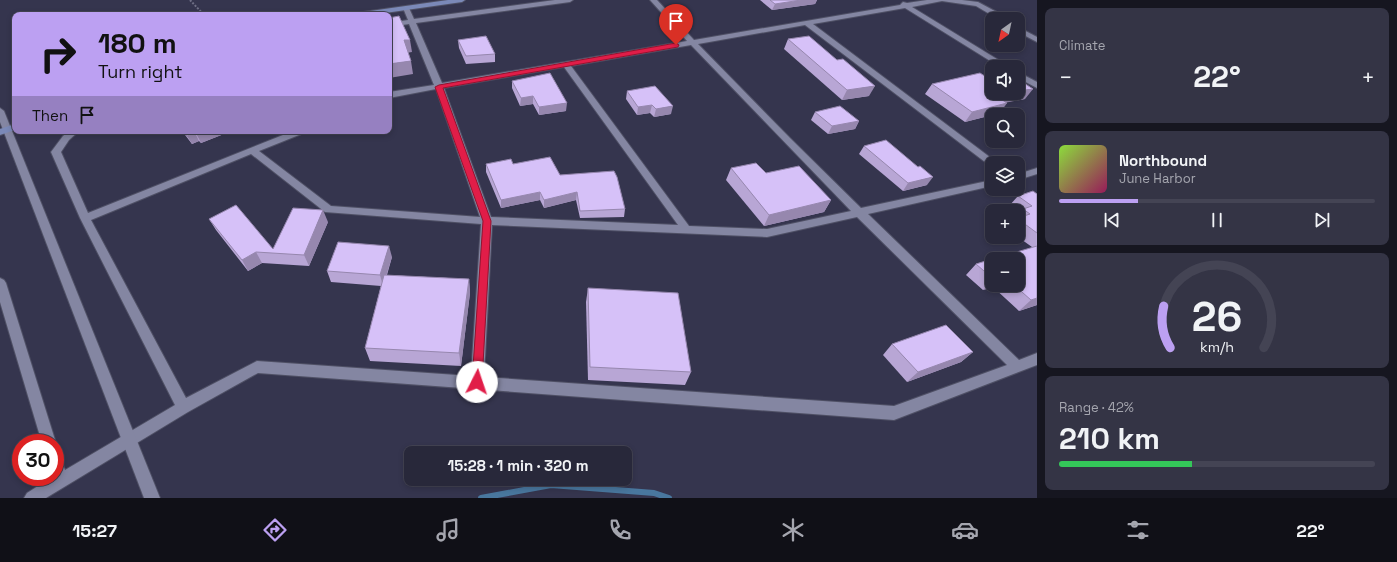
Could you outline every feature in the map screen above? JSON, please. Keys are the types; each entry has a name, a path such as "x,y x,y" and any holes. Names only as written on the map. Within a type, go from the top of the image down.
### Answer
{"main road":[{"path":"377,12 462,0"}],"street":[{"path":"392,25 570,0"},
{"path":"653,0 692,43 860,213 1017,366"},
{"path":"897,0 995,60"},
{"path":"392,95 939,0"},
{"path":"945,0 978,4 991,12"},
{"path":"406,8 439,87 487,221 477,382"},
{"path":"807,23 985,158"},
{"path":"1025,32 1037,40"},
{"path":"566,64 686,229"},
{"path":"1025,78 1037,86"},
{"path":"0,111 152,498"},
{"path":"71,134 56,152 85,218 183,407"},
{"path":"85,218 294,134"},
{"path":"253,151 329,209 487,221 768,233 985,185"},
{"path":"1025,175 1037,171"},
{"path":"0,283 46,434"},
{"path":"64,479 183,407 257,367 894,413 1037,359"},
{"path":"32,498 52,486"}],"path":[{"path":"190,0 201,12"}],"building":[{"path":"770,0 801,0 775,4"},
{"path":"399,16 410,40 404,40 411,61 392,64 392,17"},
{"path":"486,36 495,54 466,56 458,40"},
{"path":"809,36 837,60 843,59 875,86 847,90 788,39"},
{"path":"550,73 567,103 539,107 533,96 521,98 512,81"},
{"path":"980,73 985,76 985,100 1002,100 1007,103 972,112 932,84"},
{"path":"1025,84 1033,89 1025,90"},
{"path":"655,86 673,106 656,109 652,105 638,107 627,91"},
{"path":"840,106 859,121 832,126 815,112"},
{"path":"886,140 918,167 920,166 933,177 908,183 864,146"},
{"path":"550,157 560,175 614,171 617,177 625,209 580,211 577,192 544,200 540,192 501,200 486,164 511,159 513,164"},
{"path":"756,163 766,173 799,166 831,200 769,215 731,168"},
{"path":"1033,191 1037,194 1037,233 1025,224 1025,216 1030,214 1025,210 1025,208 1032,206 1018,196 1025,196 1025,194"},
{"path":"236,205 273,249 293,208 323,210 304,255 256,252 242,260 209,219"},
{"path":"338,242 389,246 380,275 327,271"},
{"path":"1037,246 1037,298 1031,300 1022,292 1025,292 1025,252 1017,252"},
{"path":"985,261 985,272 976,264"},
{"path":"384,275 469,279 459,353 365,348"},
{"path":"588,288 678,293 691,372 590,367"},
{"path":"946,325 973,352 918,372 892,344"}],"waterway":[{"path":"481,498 551,485 654,493 669,498"}],"route":[{"path":"477,382 487,221 439,87 676,45"}]}
